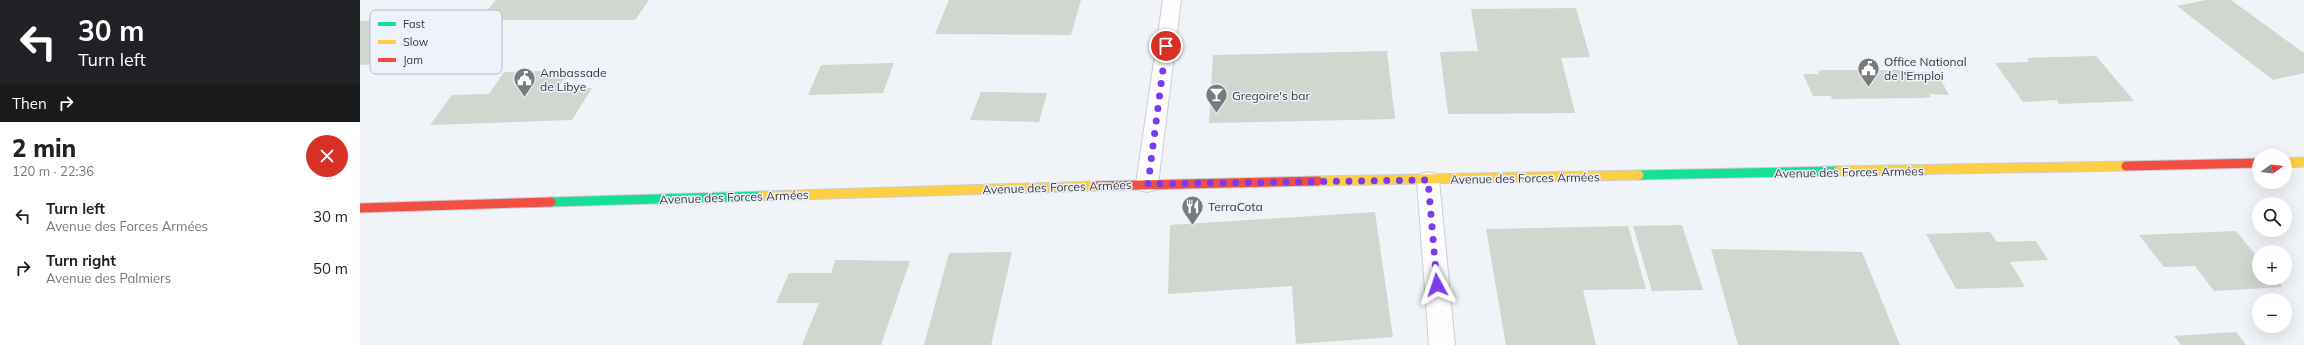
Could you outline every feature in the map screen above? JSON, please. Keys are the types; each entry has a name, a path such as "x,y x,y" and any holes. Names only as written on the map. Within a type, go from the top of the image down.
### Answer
{"street":[{"path":"1148,184 1172,0"},
{"path":"2292,163 2304,162"},
{"name":"Avenue des Forces Armées","path":"360,208 1148,184 1428,180 2252,163"},
{"path":"1428,180 1442,345"}],"building":[{"path":"496,0 649,0 635,20 502,20 502,10 488,10"},
{"path":"949,0 1081,0 1071,35 935,34"},
{"path":"2206,0 2231,0 2304,53 2304,73 2273,80 2177,6"},
{"path":"1576,8 1590,57 1561,58 1575,113 1448,114 1440,52 1478,51 1471,9"},
{"path":"370,20 370,64 360,65 360,21"},
{"path":"1387,51 1395,119 1209,123 1213,55"},
{"path":"2096,56 2134,101 2059,104 2057,100 2023,102 1995,63 2029,62 2027,58"},
{"path":"894,63 883,93 808,95 821,65"},
{"path":"570,70 557,89 592,88 572,120 430,125 452,95 489,94 504,72"},
{"path":"1914,70 1915,72 1937,73 1949,95 1929,94 1931,97 1922,98 1832,99 1831,96 1813,96 1803,74 1819,74 1818,71"},
{"path":"981,92 1047,93 1039,122 970,120"},
{"path":"1375,212 1393,337 1296,344 1292,286 1168,294 1170,225"},
{"path":"1682,225 1703,290 1652,291 1633,226"},
{"path":"1628,226 1646,289 1583,290 1596,345 1506,345 1486,229"},
{"path":"2236,231 2252,250 2252,285 2281,285 2283,287 2214,291 2195,266 2164,267 2139,235"},
{"path":"1990,232 1997,242 2036,241 2048,260 2010,262 2025,287 1956,289 1926,234"},
{"path":"1711,249 1862,252 1900,345 1738,345"},
{"path":"1012,252 991,345 924,345 949,253"},
{"path":"835,260 910,261 881,345 802,345 819,303 776,303 789,273 831,273"},
{"path":"2236,332 2246,345 2181,345 2174,336"}],"traffic: fast":[{"path":"1639,175 1838,171"},
{"path":"551,202 761,196"}],"traffic: slow":[{"path":"2292,163 2304,162"},
{"path":"1838,171 2126,166"},
{"path":"1318,181 1639,175"},
{"path":"761,196 1097,186"}],"traffic: jam":[{"path":"2126,166 2252,163"},
{"path":"1097,186 1318,181"},
{"path":"360,208 551,202"}],"place":[{"name":"Office National de l'Emploi","path":"1868,88"},
{"name":"Ambassade de Libye","path":"524,98"},
{"name":"Gregoire's bar","path":"1217,114"},
{"name":"TerraCota","path":"1193,226"}],"route":[{"path":"1166,46 1148,184 1428,180 1437,285"}]}
